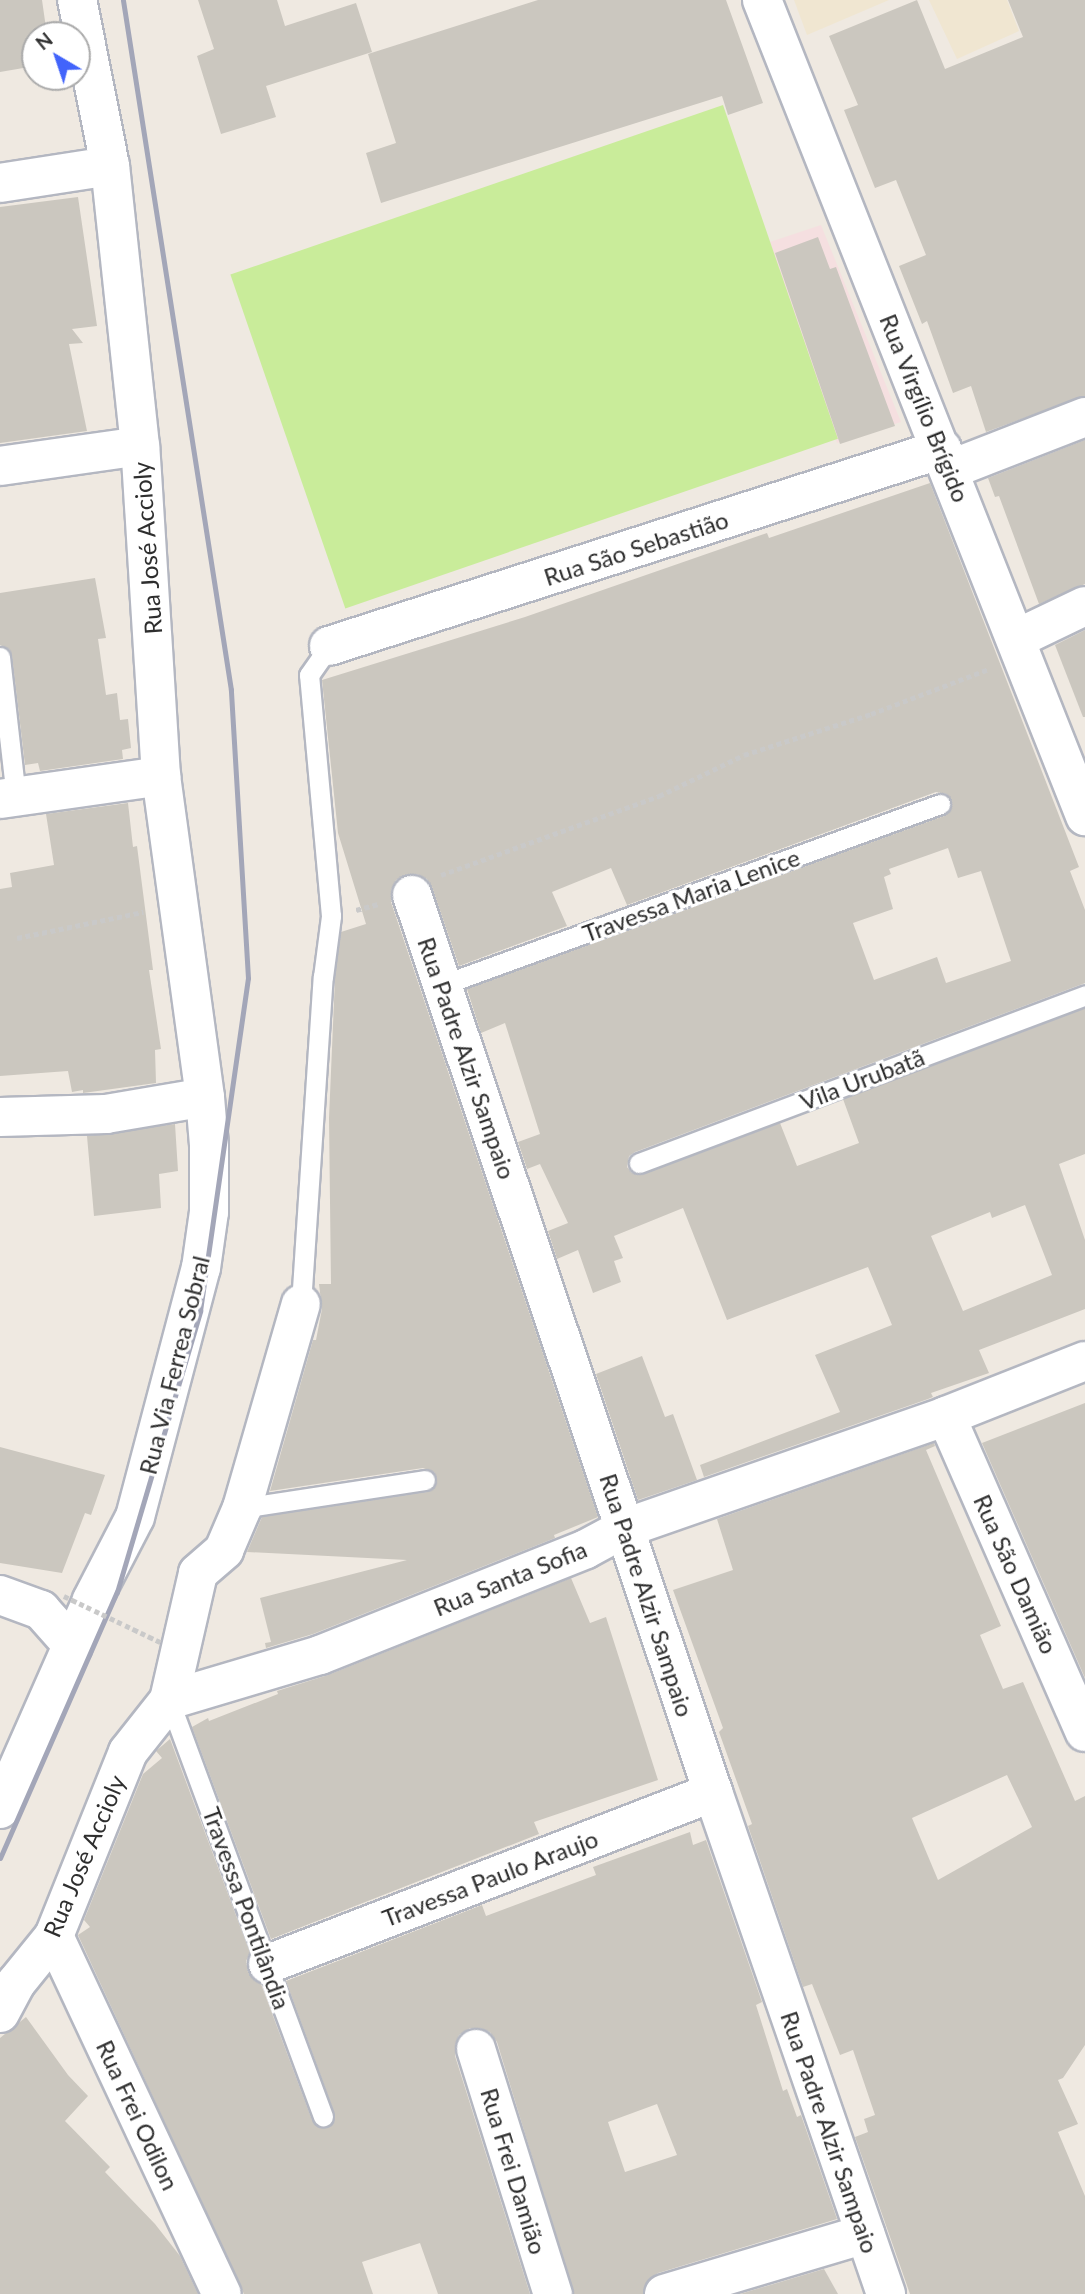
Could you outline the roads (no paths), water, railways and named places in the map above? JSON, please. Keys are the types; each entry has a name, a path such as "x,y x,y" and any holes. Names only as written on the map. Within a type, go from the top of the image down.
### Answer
{"street":[{"name":"Rua José Accioly","path":"77,0 110,166 140,446 161,776 205,1097"},
{"name":"Rua Virgílio Brígido","path":"762,0 946,459 1085,816"},
{"path":"0,183 110,166"},
{"name":"Rua São Sebastião","path":"329,646 1085,417"},
{"path":"0,466 140,446"},
{"path":"1019,648 1085,606"},
{"path":"8,798 161,776"},
{"name":"Rua Padre Alzir Sampaio","path":"412,895 713,1792 886,2294"},
{"path":"0,1117 106,1114 205,1097"},
{"name":"Rua Via Ferrea Sobral","path":"0,1809 71,1614 135,1517 201,1268 209,1212 209,1145 205,1097"},
{"path":"169,1700 198,1573 224,1550 242,1508 301,1304"},
{"name":"Rua Santa Sofia","path":"169,1700 320,1654 586,1549 625,1528 946,1416 1085,1361"},
{"name":"Rua São Damião","path":"946,1416 1085,1732"},
{"path":"0,1595 71,1614"},
{"name":"Rua José Accioly","path":"0,2013 16,1983 54,1936 128,1752 169,1700"},
{"name":"Travessa Paulo Araujo","path":"268,1964 713,1792"},
{"name":"Rua Frei Odilon","path":"54,1936 222,2294"},
{"name":"Rua Frei Damião","path":"476,2049 553,2294"},
{"path":"664,2294 865,2234"}],"lane":[{"path":"301,1304 323,977 331,916 309,675 329,646"},
{"path":"0,657 8,798"},
{"name":"Travessa Maria Lenice","path":"442,985 940,804"},
{"name":"Vila Urubatã","path":"639,1163 1085,995"},
{"path":"242,1508 425,1480"},
{"name":"Travessa Pontilândia","path":"169,1700 323,2116"}],"railway":[{"path":"0,1858 117,1592 200,1311 248,978 231,690 123,0"}]}
